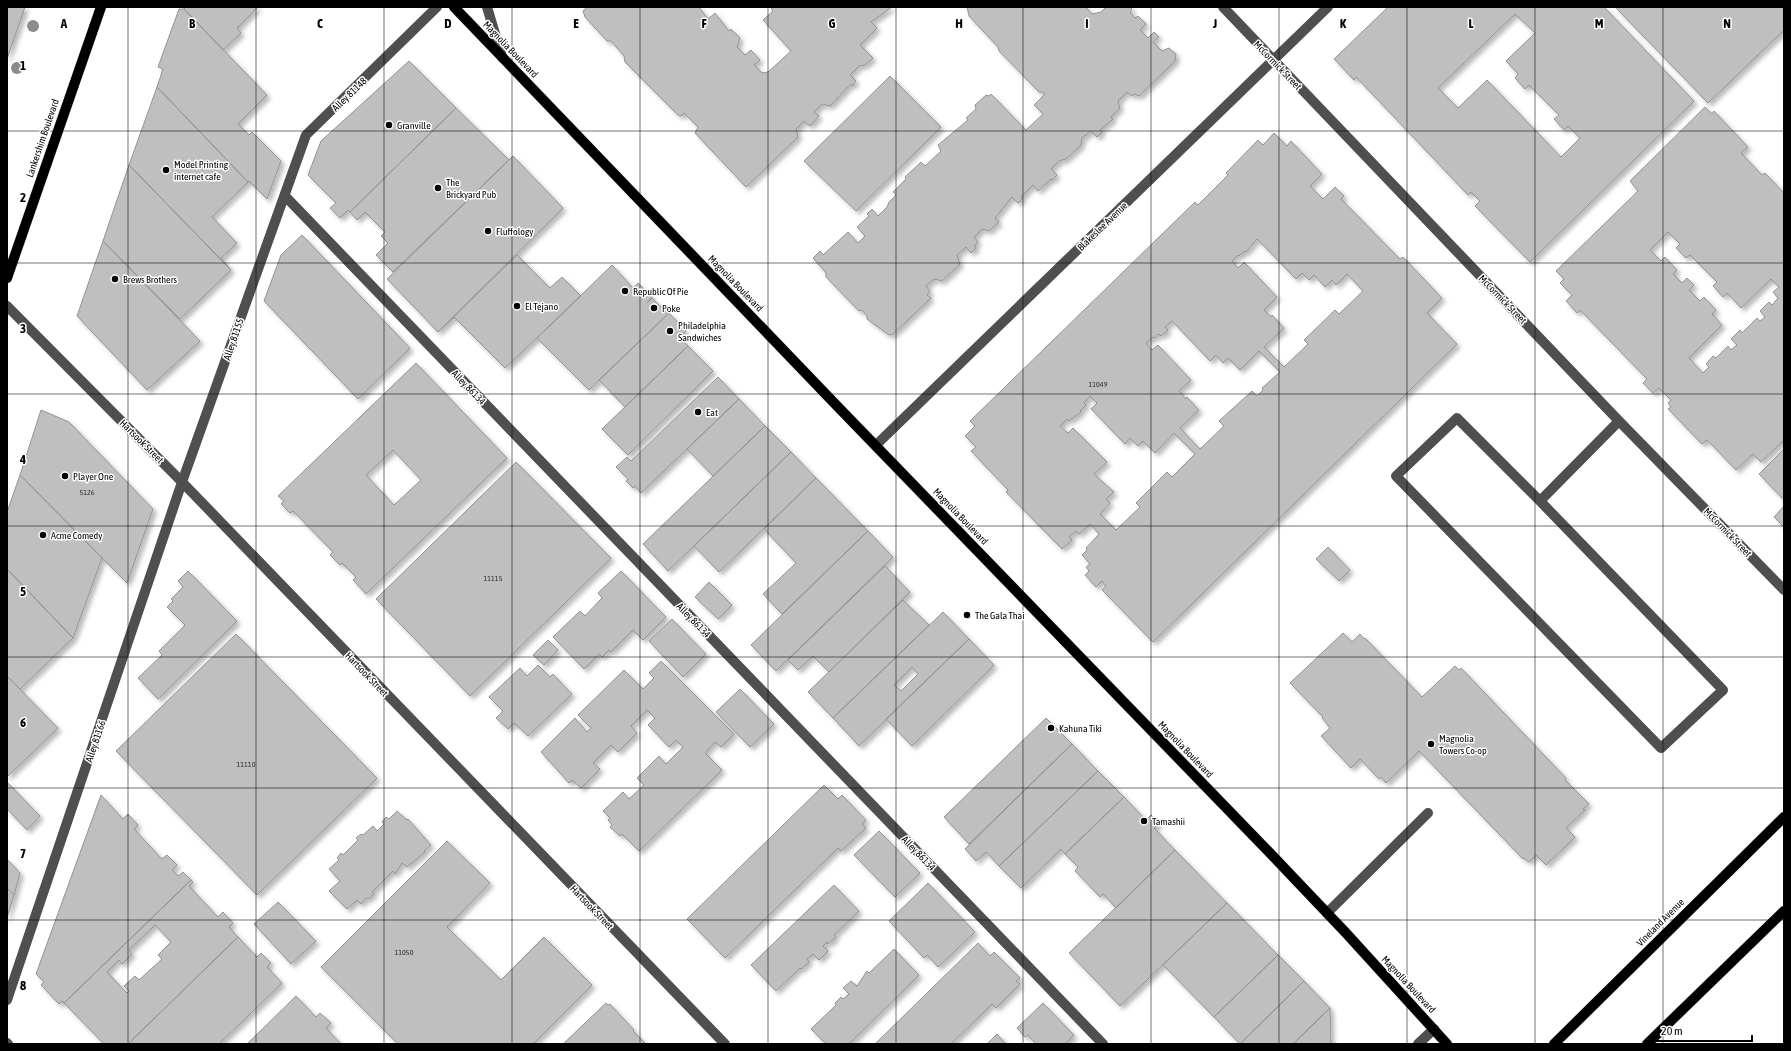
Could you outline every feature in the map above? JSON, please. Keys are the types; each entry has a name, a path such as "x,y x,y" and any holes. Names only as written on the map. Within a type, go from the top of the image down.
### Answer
{"main road":[{"name":"Lankershim Boulevard","path":"7,278 101,7"},
{"name":"Magnolia Boulevard","path":"454,7 1327,913 1447,1044"},
{"name":"Vineland Avenue","path":"1554,1044 1784,817"},
{"path":"1647,1044 1784,911"}],"street":[{"name":"Alley 81148","path":"285,196 306,135 438,7"},
{"path":"487,7 502,57"},
{"name":"McCormick Street","path":"1222,7 1619,421 1784,590"},
{"name":"Blakeslee Avenue","path":"876,445 1328,7"},
{"name":"Alley 81155","path":"182,482 285,196"},
{"name":"Alley 86134","path":"285,196 1103,1044"},
{"name":"Hartsook Street","path":"7,306 182,482 725,1044"},
{"path":"1456,418 1540,501 1723,690 1661,748 1396,476 1456,418"},
{"path":"1540,501 1619,421"},
{"name":"Alley 81166","path":"7,1000 182,482"},
{"path":"1327,913 1428,813"},
{"path":"1418,1044 1434,1029"}],"building":[{"path":"7,7 25,7 7,59"},
{"path":"185,7 258,7 237,28 241,33 223,50 184,9"},
{"path":"587,7 699,7 708,19 715,13 729,31 731,29 740,38 737,47 745,55 751,50 760,60 754,65 762,73 768,72 791,51 763,20 773,11 771,9 774,7 892,7 871,22 877,28 860,45 873,58 865,65 859,66 850,75 856,81 852,86 851,84 830,106 822,104 814,112 819,116 810,126 804,121 796,129 798,137 746,187 695,133 698,127 684,113 681,116 678,115 625,62 624,56 611,41 607,41 585,17 583,11"},
{"path":"967,7 1086,7 1092,14 1101,12 1106,7 1130,7 1132,9 1130,12 1135,18 1138,16 1146,24 1140,30 1148,38 1154,32 1159,37 1153,42 1162,51 1169,48 1176,54 1175,61 1139,96 1134,94 1132,96 1127,92 1118,101 1120,108 1111,117 1113,119 1100,130 1102,132 1097,137 1091,131 1082,138 1081,145 1066,159 1059,161 1051,169 1057,175 1052,180 1051,179 1038,191 1033,185 1021,197 1023,198 1018,203 1012,197 995,218 999,222 989,231 982,229 974,237 978,242 974,246 976,248 971,253 966,247 957,255 960,264 942,281 934,279 926,286 930,291 927,295 931,298 893,334 889,335 867,319 867,316 862,310 859,311 826,277 826,273 813,258 820,251 823,255 848,232 858,243 865,236 857,227 869,216 867,214 872,209 878,216 887,207 889,202 896,195 893,192 906,179 905,177 921,162 925,166 941,151 938,145 968,120 966,118 976,109 975,105 986,95 989,96 991,94 1026,130 1043,114 1034,105 1045,94 1039,92 999,51 998,47 969,16"},
{"path":"1388,7 1604,7 1694,101 1530,262 1475,206 1480,201 1471,192 1468,195 1356,77 1354,80 1334,59","holes":["1515,14 1535,33 1506,61 1518,74 1515,78 1525,89 1529,85 1559,115 1554,119 1564,130 1568,126 1580,138 1561,157 1487,80 1458,108 1438,88"]},
{"path":"1615,7 1784,7 1784,30 1708,103"},
{"path":"179,9 184,9 267,95 238,124 249,135 252,132 281,161 267,199 249,181 248,182 157,87 163,69 158,67"},
{"name":"Granville","path":"409,61 456,108 350,212 348,210 340,218 330,208 336,203 308,175 321,141"},
{"path":"890,76 941,127 856,211 804,161"},
{"path":"157,87 248,182 212,217 237,243 221,258 231,270 129,165"},
{"path":"1705,107 1712,114 1714,111 1748,147 1741,153 1762,175 1765,173 1784,193 1784,440 1761,462 1753,454 1736,470 1707,440 1702,444 1668,409 1671,407 1668,403 1671,400 1659,388 1653,393 1643,383 1647,379 1580,310 1577,313 1566,301 1572,295 1560,283 1564,279 1556,271 1638,191 1630,181","holes":["1668,232 1680,244 1676,248 1686,258 1690,255 1717,282 1713,286 1723,297 1727,293 1741,308 1771,279 1779,287 1773,292 1778,298 1772,305 1769,302 1760,311 1765,317 1760,321 1757,318 1742,333 1740,330 1731,339 1737,345 1731,350 1728,346 1716,358 1713,356 1706,364 1709,367 1703,373 1689,358 1722,325 1712,314 1716,310 1704,297 1700,301 1689,290 1694,285 1687,278 1682,283 1673,274 1677,270 1665,257 1661,261 1650,250"]},
{"path":"456,108 509,160 393,272 376,255 388,243 381,236 385,232 365,212 357,220 350,212"},
{"path":"1274,133 1287,146 1291,141 1322,174 1310,186 1323,199 1335,187 1344,196 1341,199 1400,259 1403,257 1442,298 1427,313 1457,344 1153,642 1102,590 1106,586 1102,581 1096,587 1085,575 1089,571 1086,567 1090,564 1082,555 1087,550 1086,548 1099,534 1090,524 1079,534 1076,531 1069,537 1072,540 1062,549 1006,492 1008,490 971,451 976,447 965,436 975,426 970,421 1195,202 1198,205 1228,175 1226,173 1258,140 1263,145","holes":["1257,239 1296,279 1302,273 1309,280 1314,275 1325,287 1332,280 1336,285 1347,274 1363,291 1339,314 1335,310 1304,340 1308,344 1284,367 1264,347 1284,328 1272,315 1271,317 1264,310 1277,297 1244,262 1238,268 1232,261 1238,255 1239,256 1245,251 1246,252","1172,321 1210,361 1216,355 1223,363 1228,358 1240,370 1259,351 1280,372 1262,388 1263,390 1257,396 1252,391 1219,421 1224,426 1200,449 1180,428 1199,410 1179,391 1191,380 1158,345 1152,350 1146,343 1159,334 1161,336 1168,330 1165,327","1090,396 1097,403 1091,409 1125,444 1130,438 1138,446 1143,441 1155,453 1174,433 1195,454 1172,477 1167,472 1136,503 1140,507 1116,530 1100,514 1110,503 1106,499 1114,492 1094,474 1107,462 1073,428 1068,433 1060,426 1067,419 1069,421 1081,412 1080,411 1086,405 1084,403"]},
{"name":"Fluffology","path":"513,156 563,208 438,332 387,279"},
{"path":"129,165 231,270 180,319 103,241"},
{"path":"302,235 410,348 358,399 264,301 281,255"},
{"name":"Brews Brothers","path":"103,241 200,341 147,390 77,316"},
{"name":"El Tejano","path":"517,255 550,288 562,277 581,296 505,368 454,317 438,332"},
{"path":"612,265 633,288 638,283 652,297 647,303 652,298 668,314 589,390 537,338"},
{"path":"669,313 686,331 680,337 688,346 625,407 599,380"},
{"path":"688,346 713,371 628,455 602,429"},
{"path":"416,363 507,458 366,594 353,580 356,577 342,563 340,565 330,555 333,552 293,511 290,513 281,504 284,501 278,496","holes":["393,450 421,480 394,505 366,475"]},
{"path":"718,377 739,399 641,493 635,486 633,488 626,481 628,479 616,467 627,457 631,461"},
{"path":"739,399 765,426 713,476 687,449"},
{"path":"41,410 69,422 153,509 127,583 20,475"},
{"path":"765,426 791,452 668,571 643,544"},
{"path":"1784,449 1784,500 1759,474"},
{"path":"791,452 816,478 719,572 694,546"},
{"path":"516,462 611,558 470,696 376,599"},
{"name":"Acme Comedy","path":"20,475 102,558 73,638 7,569 7,512"},
{"path":"816,478 868,531 782,614 763,594 796,563 764,529"},
{"path":"1784,506 1784,527 1774,517"},
{"path":"868,531 893,557 776,671 751,645"},
{"path":"1328,547 1350,570 1339,581 1316,559"},
{"path":"885,566 910,592 829,672 813,656 798,670 788,660"},
{"path":"7,569 73,638 20,689 7,676"},
{"path":"188,571 237,621 158,699 138,678 162,655 159,651 185,625 167,607 173,601 171,599 183,587 178,581"},
{"path":"621,571 666,617 643,640 633,630 611,652 609,650 602,657 599,654 584,669 553,637 580,611 585,616 602,598 598,593"},
{"path":"709,582 732,605 718,619 695,597"},
{"path":"903,600 929,625 833,718 808,692"},
{"path":"943,612 969,639 859,746 833,718","holes":["912,667 918,674 901,691 894,685"]},
{"path":"672,619 706,654 683,677 649,641"},
{"name":"Magnolia Towers Co-op","path":"1343,633 1352,642 1360,634 1364,639 1365,638 1422,697 1455,666 1459,670 1461,668 1589,804 1583,809 1585,810 1566,828 1575,837 1546,865 1536,855 1529,862 1524,858 1523,859 1419,751 1386,783 1381,777 1379,779 1360,759 1351,768 1321,736 1330,728 1322,718 1323,717 1290,683"},
{"path":"236,634 377,778 257,895 116,751"},
{"path":"969,639 994,665 912,746 886,719"},
{"path":"548,640 558,650 544,665 533,655"},
{"path":"661,661 734,734 721,747 715,742 705,753 722,770 639,851 622,834 620,836 610,827 612,825 608,820 610,818 603,811 623,792 629,799 644,785 637,778 659,756 666,764 683,747 676,740 669,747 648,725 655,718 647,710 631,726 637,733 618,752 611,745 593,763 600,769 581,788 572,780 569,783 541,752 575,718 587,732 591,728 578,715 624,670 643,689 654,678 649,673"},
{"path":"538,665 550,677 553,674 572,694 528,736 514,723 508,729 496,718 503,711 489,697 520,668 527,676"},
{"path":"7,676 58,728 7,777"},
{"path":"740,689 774,724 750,747 716,712"},
{"path":"1046,718 1072,744 969,844 944,817"},
{"path":"1072,744 1098,771 999,866 986,852 976,861 965,849"},
{"path":"1098,771 1124,797 1065,854 1061,849 1021,888 999,866"},
{"path":"7,782 40,816 27,830 7,809"},
{"path":"824,785 838,799 842,795 866,820 862,824 866,828 841,851 838,848 725,958 687,919"},
{"path":"101,795 123,819 128,814 138,825 134,829 162,859 167,855 177,865 172,870 178,876 183,872 191,880 64,1003 62,1001 59,1004 41,985 44,982 36,974"},
{"path":"1124,797 1146,820 1151,815 1159,823 1154,828 1175,850 1116,908 1103,894 1100,897 1075,871 1078,867 1065,854"},
{"path":"397,811 407,820 408,819 431,845 407,867 402,863 395,874 393,871 372,892 374,894 368,899 366,898 361,904 357,900 347,909 329,891 340,881 329,869 339,860 337,858 341,853 343,855 358,840 356,838 361,834 363,835 373,826 377,831 384,824 382,822 386,817 389,819"},
{"path":"879,831 920,873 895,897 854,855"},
{"path":"447,841 490,883 447,927 501,980 544,937 592,985 533,1044 398,1044 321,967"},
{"path":"1175,850 1227,903 1120,1006 1069,953"},
{"path":"7,859 20,873 14,895 7,888"},
{"path":"191,880 193,882 189,886 218,917 223,912 233,923 229,927 238,937 128,1044 104,1044 64,1003","holes":["155,925 171,942 158,955 162,959 139,980 135,976 124,986 129,991 127,993 107,972 119,960 122,964 132,954 129,950"]},
{"path":"928,883 975,932 938,967 927,955 924,958 889,921"},
{"path":"834,885 859,911 834,935 836,937 828,944 827,942 823,946 828,951 819,960 813,954 807,959 809,962 801,969 800,968 776,991 751,965"},
{"path":"7,888 14,895 7,918"},
{"path":"278,902 316,941 291,964 254,924"},
{"path":"1227,903 1278,955 1214,1017 1163,965"},
{"path":"238,937 257,957 261,953 271,963 267,967 282,983 219,1044 128,1044"},
{"path":"978,943 990,956 994,952 1020,978 1016,981 1020,984 996,1008 992,1004 951,1044 875,1044"},
{"path":"894,949 919,975 849,1044 826,1044 811,1029 836,1005 835,1003 841,997 843,999 849,994 843,988 851,981 857,986 867,971 869,973"},
{"path":"1278,955 1304,981 1240,1044 1214,1017"},
{"path":"1304,981 1330,1008 1293,1044 1240,1044"},
{"path":"296,996 316,1017 320,1013 331,1023 326,1028 341,1044 247,1044"},
{"path":"606,1003 608,1005 610,1004 646,1044 563,1044"},
{"path":"1043,1003 1074,1035 1065,1044 1036,1044 1028,1035 1025,1037 1017,1028"},
{"path":"1330,1008 1331,1044 1293,1044"},
{"path":"997,1034 1006,1044 987,1044"}],"place":[{"name":"Granville","path":"389,125"},
{"name":"Model Printing internet cafe","path":"166,170"},
{"name":"The Brickyard Pub","path":"438,188"},
{"name":"Fluffology","path":"488,231"},
{"name":"Brews Brothers","path":"115,279"},
{"name":"Republic Of Pie","path":"625,291"},
{"name":"El Tejano","path":"517,306"},
{"name":"Poke","path":"654,308"},
{"name":"Philadelphia Sandwiches","path":"670,331"},
{"name":"Eat","path":"698,412"},
{"name":"Player One","path":"65,476"},
{"name":"Acme Comedy","path":"43,535"},
{"name":"The Gala Thai","path":"967,615"},
{"name":"Kahuna Tiki","path":"1051,728"},
{"name":"Magnolia Towers Co-op","path":"1431,744"},
{"name":"Tamashii","path":"1144,821"}]}
